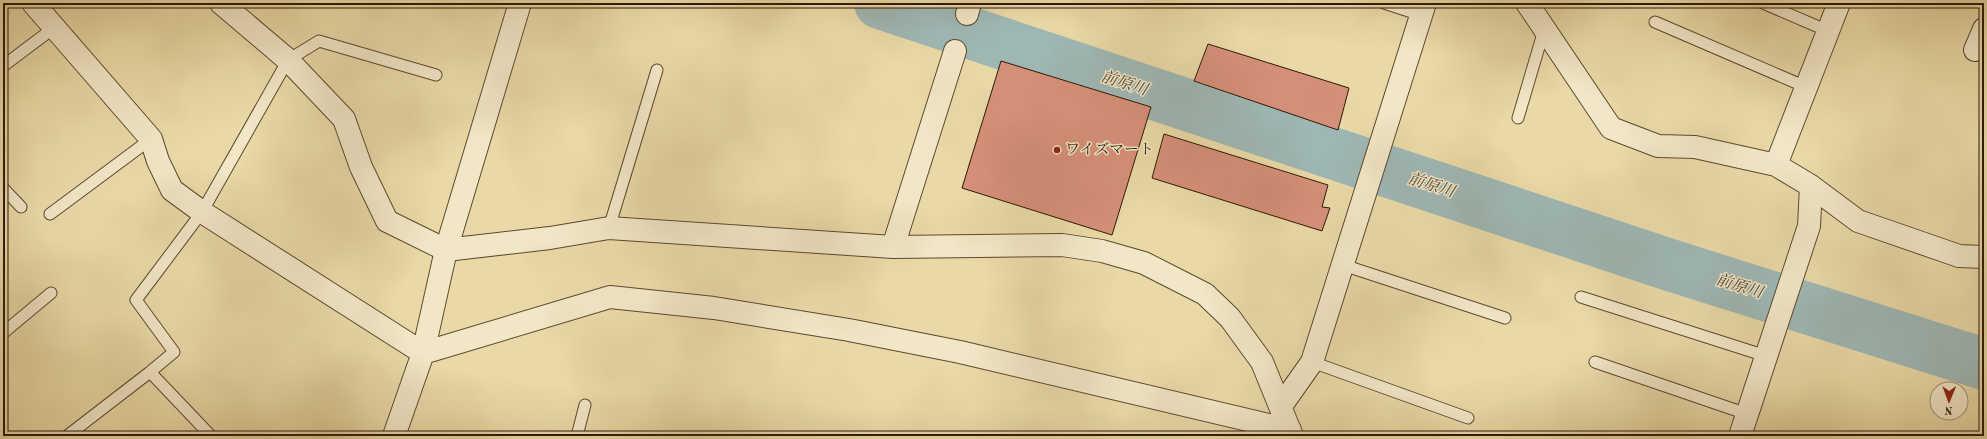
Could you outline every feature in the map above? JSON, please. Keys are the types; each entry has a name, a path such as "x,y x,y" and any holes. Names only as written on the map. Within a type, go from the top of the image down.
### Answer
{"street":[{"path":"33,3 151,139 158,161 172,190 202,212 423,353 610,297 714,308 849,330 967,354 1291,433"},
{"path":"221,3 288,60 344,119 361,167 387,221 446,250 550,238 609,228 893,248 1062,245 1102,251 1144,263 1205,294 1230,318 1262,362 1291,433"},
{"path":"394,436 423,353 446,250 520,3"},
{"path":"1527,3 1611,128 1658,146 1695,147 1776,165 1811,186 1858,221 1959,256 1984,257"},
{"path":"1776,165 1840,3"},
{"path":"1281,406 1312,362 1381,147 1423,9"},
{"path":"1975,50 1984,28"},
{"path":"893,248 956,51"},
{"path":"1740,436 1809,226 1811,186"}],"lane":[{"path":"1384,3 1423,9"},
{"path":"1763,3 1828,31"},
{"path":"1655,22 1806,87"},
{"path":"3,66 55,27"},
{"path":"1518,118 1544,30"},
{"path":"67,436 174,352 136,300 202,212 288,60 319,41 436,75"},
{"path":"609,228 657,70"},
{"path":"50,214 151,139"},
{"path":"3,188 21,207"},
{"path":"1343,265 1505,318"},
{"path":"3,333 51,293"},
{"path":"1581,297 1766,356"},
{"path":"1312,362 1468,418"},
{"path":"1595,362 1747,414"},
{"path":"150,372 212,436"},
{"path":"576,436 584,405"}],"building":[{"path":"1208,44 1349,88 1338,130 1194,81"},
{"path":"1001,61 1151,107 1112,235 962,188"},
{"path":"1164,134 1328,185 1322,207 1330,208 1322,231 1152,178"}],"waterway":[{"name":"前原川","path":"880,3 1670,265 1984,364"}],"place":[{"name":"ワイズマート","path":"1057,150"}]}
